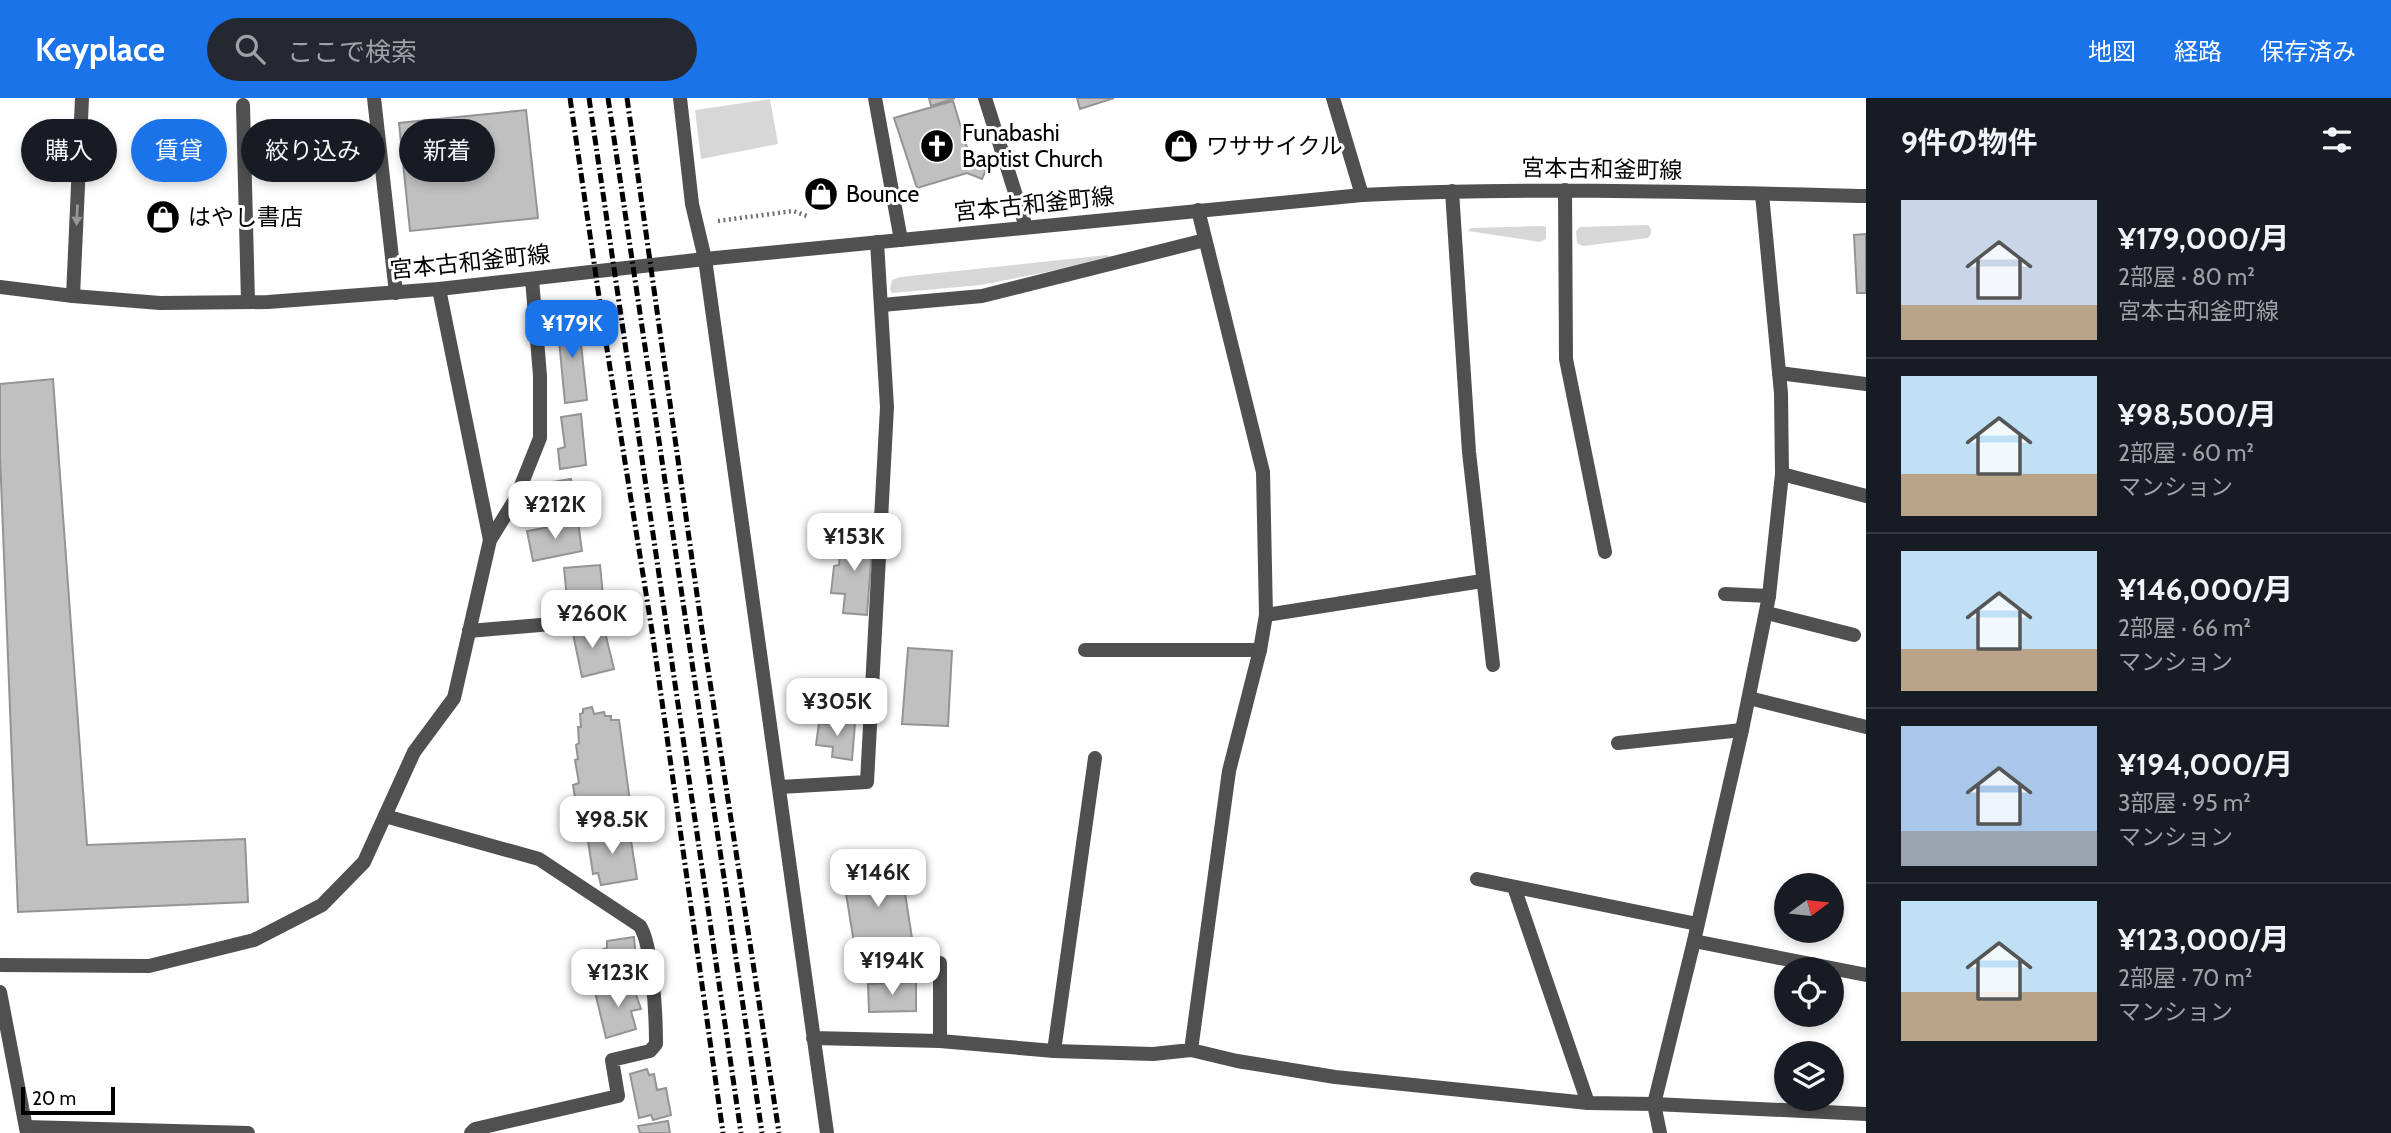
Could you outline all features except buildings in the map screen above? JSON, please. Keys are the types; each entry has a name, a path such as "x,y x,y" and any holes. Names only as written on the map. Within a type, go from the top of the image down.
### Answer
{"street":[{"path":"73,296 82,98"},
{"path":"374,98 396,293"},
{"path":"680,98 692,204 705,259 827,1133"},
{"path":"875,98 901,240"},
{"path":"985,98 1027,227"},
{"path":"1333,98 1362,195"},
{"path":"243,105 248,302"},
{"path":"1565,190 1566,359 1605,552"},
{"name":"宮本古和釜町線","path":"0,286 73,296 160,303 248,302 439,289 705,259 1362,195 1565,190 1866,196"},
{"path":"1452,191 1469,452 1493,665"},
{"path":"1660,1133 1654,1104 1695,941 1769,596 1782,474 1779,373 1762,194"},
{"path":"1192,1050 1229,771 1260,650 1266,615 1263,472 1198,210"},
{"path":"881,305 982,296 1205,240"},
{"path":"780,787 867,782 887,407 877,242"},
{"path":"0,965 149,966 254,940 322,905 364,862 414,752 454,698 490,540 516,498 540,438 540,376 532,279"},
{"path":"439,289 490,540"},
{"path":"1779,373 1866,384"},
{"path":"1782,474 1866,496"},
{"path":"1266,615 1482,581"},
{"path":"1725,594 1769,596"},
{"path":"1767,613 1854,635"},
{"path":"469,631 552,624"},
{"path":"1085,650 1260,650"},
{"path":"1749,698 1866,727"},
{"path":"1618,743 1742,730"},
{"path":"1054,1051 1096,758"},
{"path":"385,816 539,859 640,926 645,934 656,1044 650,1051 612,1060 618,1096 475,1129 471,1133"},
{"path":"1477,879 1698,924"},
{"path":"1514,887 1588,1103"},
{"path":"1695,941 1866,975"},
{"path":"940,963 940,1041"},
{"path":"0,992 27,1130 248,1133"},
{"path":"813,1038 940,1041 1054,1051 1153,1054 1192,1050 1237,1061 1335,1077 1588,1103 1866,1114"}],"path":[{"path":"727,220 793,211 807,216"}],"shaded area":[{"path":"770,99 778,144 701,159 695,110"},
{"path":"1648,225 1651,234 1648,238 1583,246 1577,243 1576,231 1580,227"},
{"path":"1546,227 1546,239 1540,242 1468,231 1471,228"},
{"path":"1107,255 1111,257 1107,260 981,285 892,293 890,289 892,280 900,277"}],"railway":[{"path":"570,98 652,631 723,1133"},
{"path":"589,98 741,1133"},
{"path":"608,98 762,1133"},
{"path":"627,98 701,623 779,1133"}],"place":[{"name":"Funabashi Baptist Church","path":"937,146"},
{"name":"ワササイクル","path":"1181,146"},
{"name":"Bounce","path":"821,194"},
{"name":"はやし書店","path":"163,217"}]}
